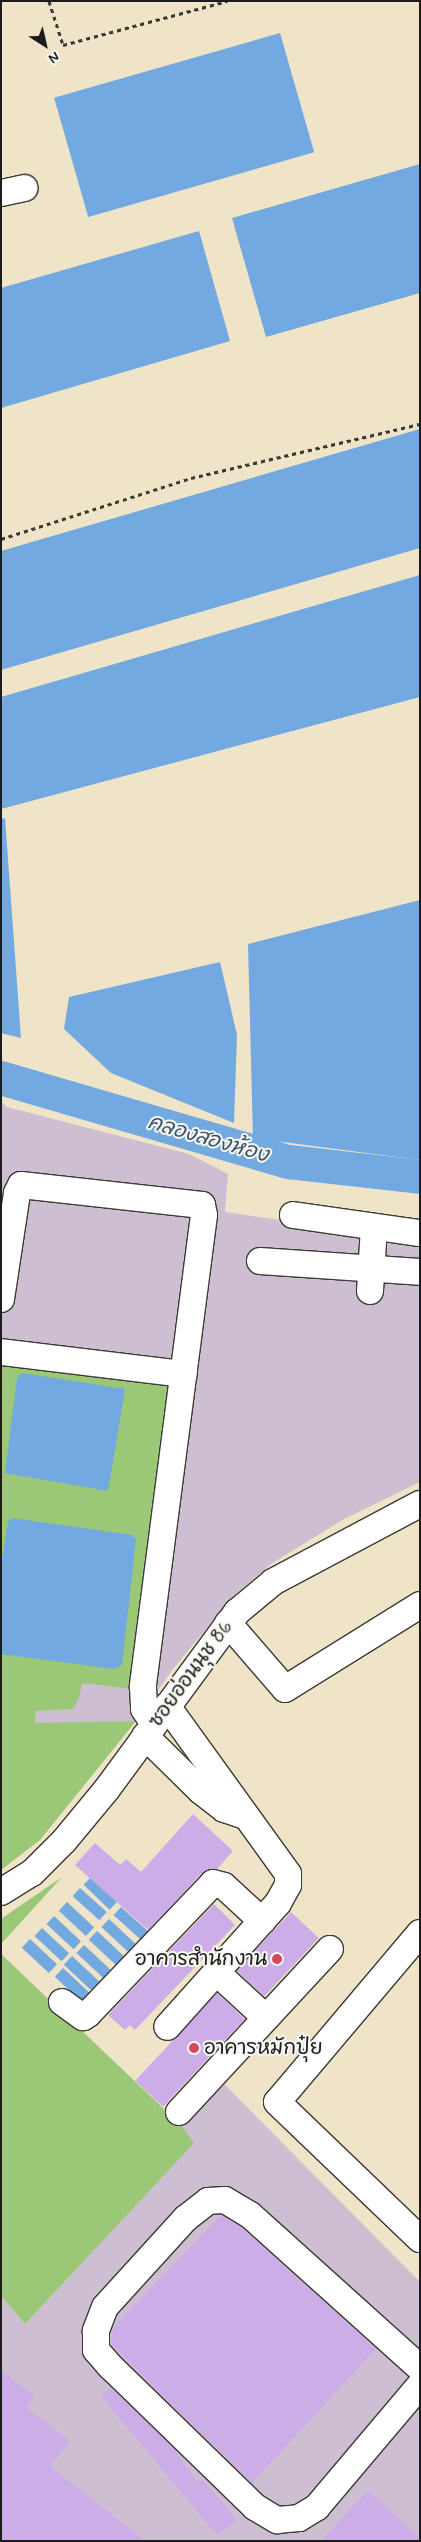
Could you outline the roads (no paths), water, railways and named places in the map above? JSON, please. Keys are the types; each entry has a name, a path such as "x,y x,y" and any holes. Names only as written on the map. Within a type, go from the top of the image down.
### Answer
{"street":[{"path":"1,1299 17,1193 21,1185 202,1205 204,1215 144,1687 144,1709 224,1809 248,1817"},
{"path":"293,1215 420,1233"},
{"path":"370,1280 374,1227"},
{"path":"260,1261 370,1280 420,1272"},
{"path":"1,1352 184,1374"},
{"name":"ซอยอ่อนนุช 86","path":"1,1892 32,1873 64,1841 228,1623 272,1582 420,1504"},
{"path":"228,1623 285,1689 420,1605"},
{"path":"155,1722 248,1817 288,1874 284,1893 262,1921 167,2026"},
{"path":"62,2002 83,2017 88,2014 213,1883 224,1886 262,1921"},
{"path":"420,1933 278,2102 420,2239"},
{"path":"179,2112 330,1949"},
{"path":"216,1972 266,2018"},
{"path":"420,2368 250,2215 226,2200 208,2201 186,2218 105,2307 96,2331 96,2350 111,2367 255,2507 277,2520 299,2518 317,2507 420,2385"}],"water":[{"path":"280,33 314,152 88,217 54,98"},
{"path":"420,164 420,293 266,337 232,218"},
{"path":"199,231 230,341 1,408 1,288"},
{"path":"420,429 420,548 1,670 1,551"},
{"path":"420,575 420,697 1,809 1,697"},
{"path":"5,818 21,1038 1,1033 1,819"},
{"path":"420,900 420,1160 253,1138 248,944"},
{"path":"220,962 237,1035 234,1123 111,1073 64,1029 69,997"},
{"path":"22,1373 125,1389 108,1491 5,1473 17,1378"},
{"path":"12,1518 132,1535 136,1539 122,1665 113,1669 1,1654 1,1566 8,1521"},
{"path":"92,1876 118,1901 110,1910 84,1885"},
{"path":"80,1888 107,1912 99,1920 73,1896"},
{"path":"67,1902 94,1927 86,1936 59,1911"},
{"path":"121,1907 148,1931 140,1939 114,1915"},
{"path":"54,1916 81,1941 74,1949 46,1924"},
{"path":"109,1919 136,1944 129,1952 101,1927"},
{"path":"42,1928 69,1953 62,1961 34,1936"},
{"path":"97,1931 124,1956 116,1965 89,1940"},
{"path":"30,1939 57,1964 49,1973 22,1948"},
{"path":"84,1945 111,1970 104,1978 76,1953"},
{"path":"72,1956 99,1981 91,1990 64,1965"},
{"path":"63,1968 90,1993 82,2002 55,1977"}],"waterway":[{"name":"คลองสองห้อง","path":"1,1078 289,1162 420,1177"}],"place":[{"name":"อาคารสำนักงาน","path":"277,1959"},
{"name":"อาคารหมักปุ๋ย","path":"194,2048"}]}
